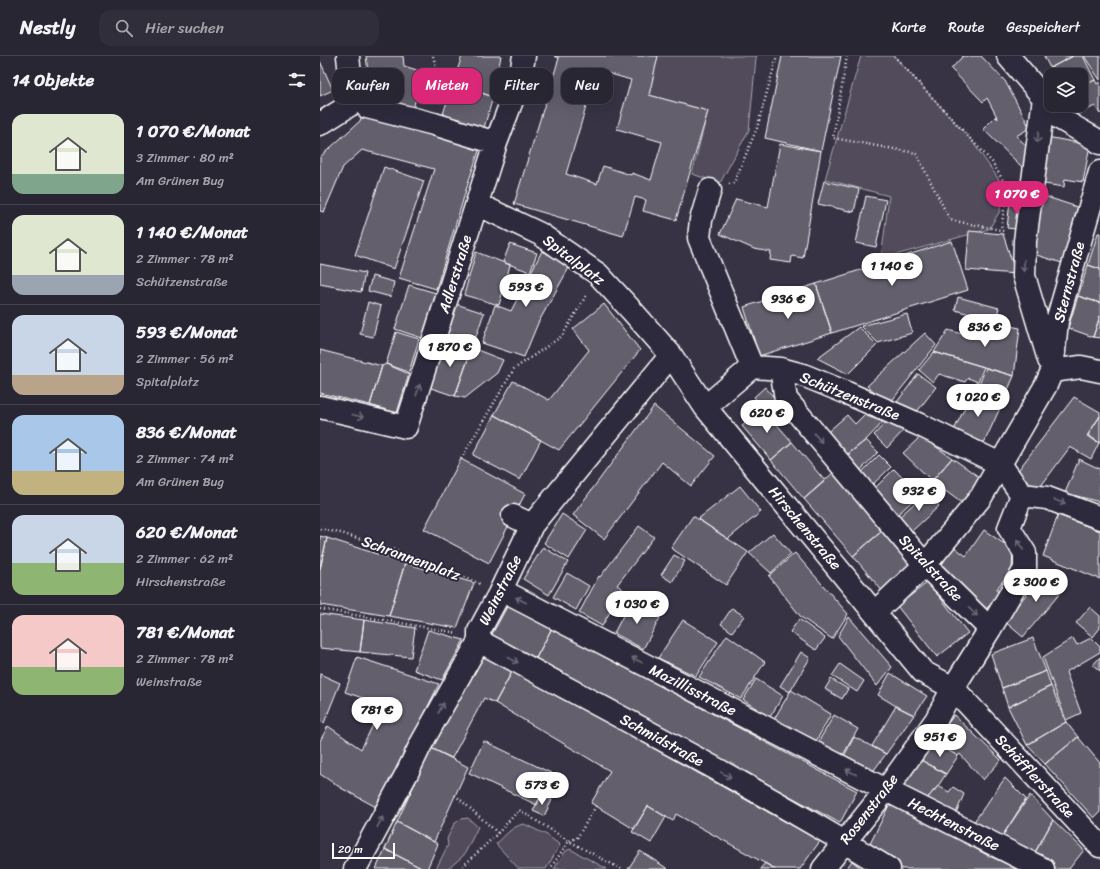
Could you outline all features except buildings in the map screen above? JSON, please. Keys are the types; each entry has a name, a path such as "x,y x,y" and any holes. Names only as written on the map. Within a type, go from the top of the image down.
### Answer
{"street":[{"path":"348,56 360,105"},
{"name":"Adlerstraße","path":"320,407 406,427 496,144 520,79 524,56"},
{"path":"1008,56 1044,98 1025,241 1024,276 1052,371 1081,367 1100,371"},
{"path":"320,124 360,105 434,124 496,144"},
{"path":"1054,112 1059,118 1098,141"},
{"name":"Sternstraße","path":"1000,464 1046,385 1052,371 1057,321 1100,172"},
{"path":"705,407 752,367 699,238 701,220 710,190"},
{"name":"Spitalplatz","path":"477,204 540,234 598,274 670,355"},
{"name":"Hirschenstraße","path":"670,355 705,407 923,672 953,688"},
{"name":"Weinstraße","path":"355,869 421,744 479,641 478,631 500,592 522,521 670,355"},
{"name":"Schützenstraße","path":"752,367 781,369 803,375 920,425 1000,464"},
{"name":"Spitalstraße","path":"781,369 786,400 925,565 990,629"},
{"path":"875,612 925,565 981,497 1000,464 1022,495 1048,498 1100,518"},
{"name":"Rosenstraße","path":"823,869 886,790 936,720 953,688 1025,569 1025,553 1009,528 1022,495"},
{"name":"Mazillisstraße","path":"500,592 886,790"},
{"name":"Schmidstraße","path":"479,641 689,754 844,841 889,869"},
{"name":"Schäfflerstraße","path":"953,688 1100,846"},
{"name":"Hechtenstraße","path":"886,790 1043,869"}],"path":[{"path":"433,56 443,90 434,124"},
{"path":"710,190 734,182 757,128 777,56"},
{"path":"847,56 833,138 916,153 950,220 1001,230 1006,203 1004,182 992,162 894,56"},
{"path":"461,459 514,369 562,336 598,274"},
{"name":"Schrannenplatz","path":"320,529 341,533 425,560 500,592"},
{"path":"320,609 461,634 479,641"},
{"path":"455,795 498,833"},
{"path":"550,869 568,841 576,838 596,806"},
{"path":"460,869 498,833 518,810 568,841 621,869"}],"shaded area":[{"path":"658,56 757,56 749,130 720,183 692,174 708,111 649,95"},
{"path":"861,56 894,56 972,141 1002,184 1000,211 989,229 881,259 889,196 825,179"},
{"path":"468,818 478,827 464,855 448,869 436,869 448,845 447,839 454,824 461,819"},
{"path":"524,824 547,835 560,845 546,869 519,869 496,844 512,829"},
{"path":"570,849 607,869 554,869 566,851"}]}
